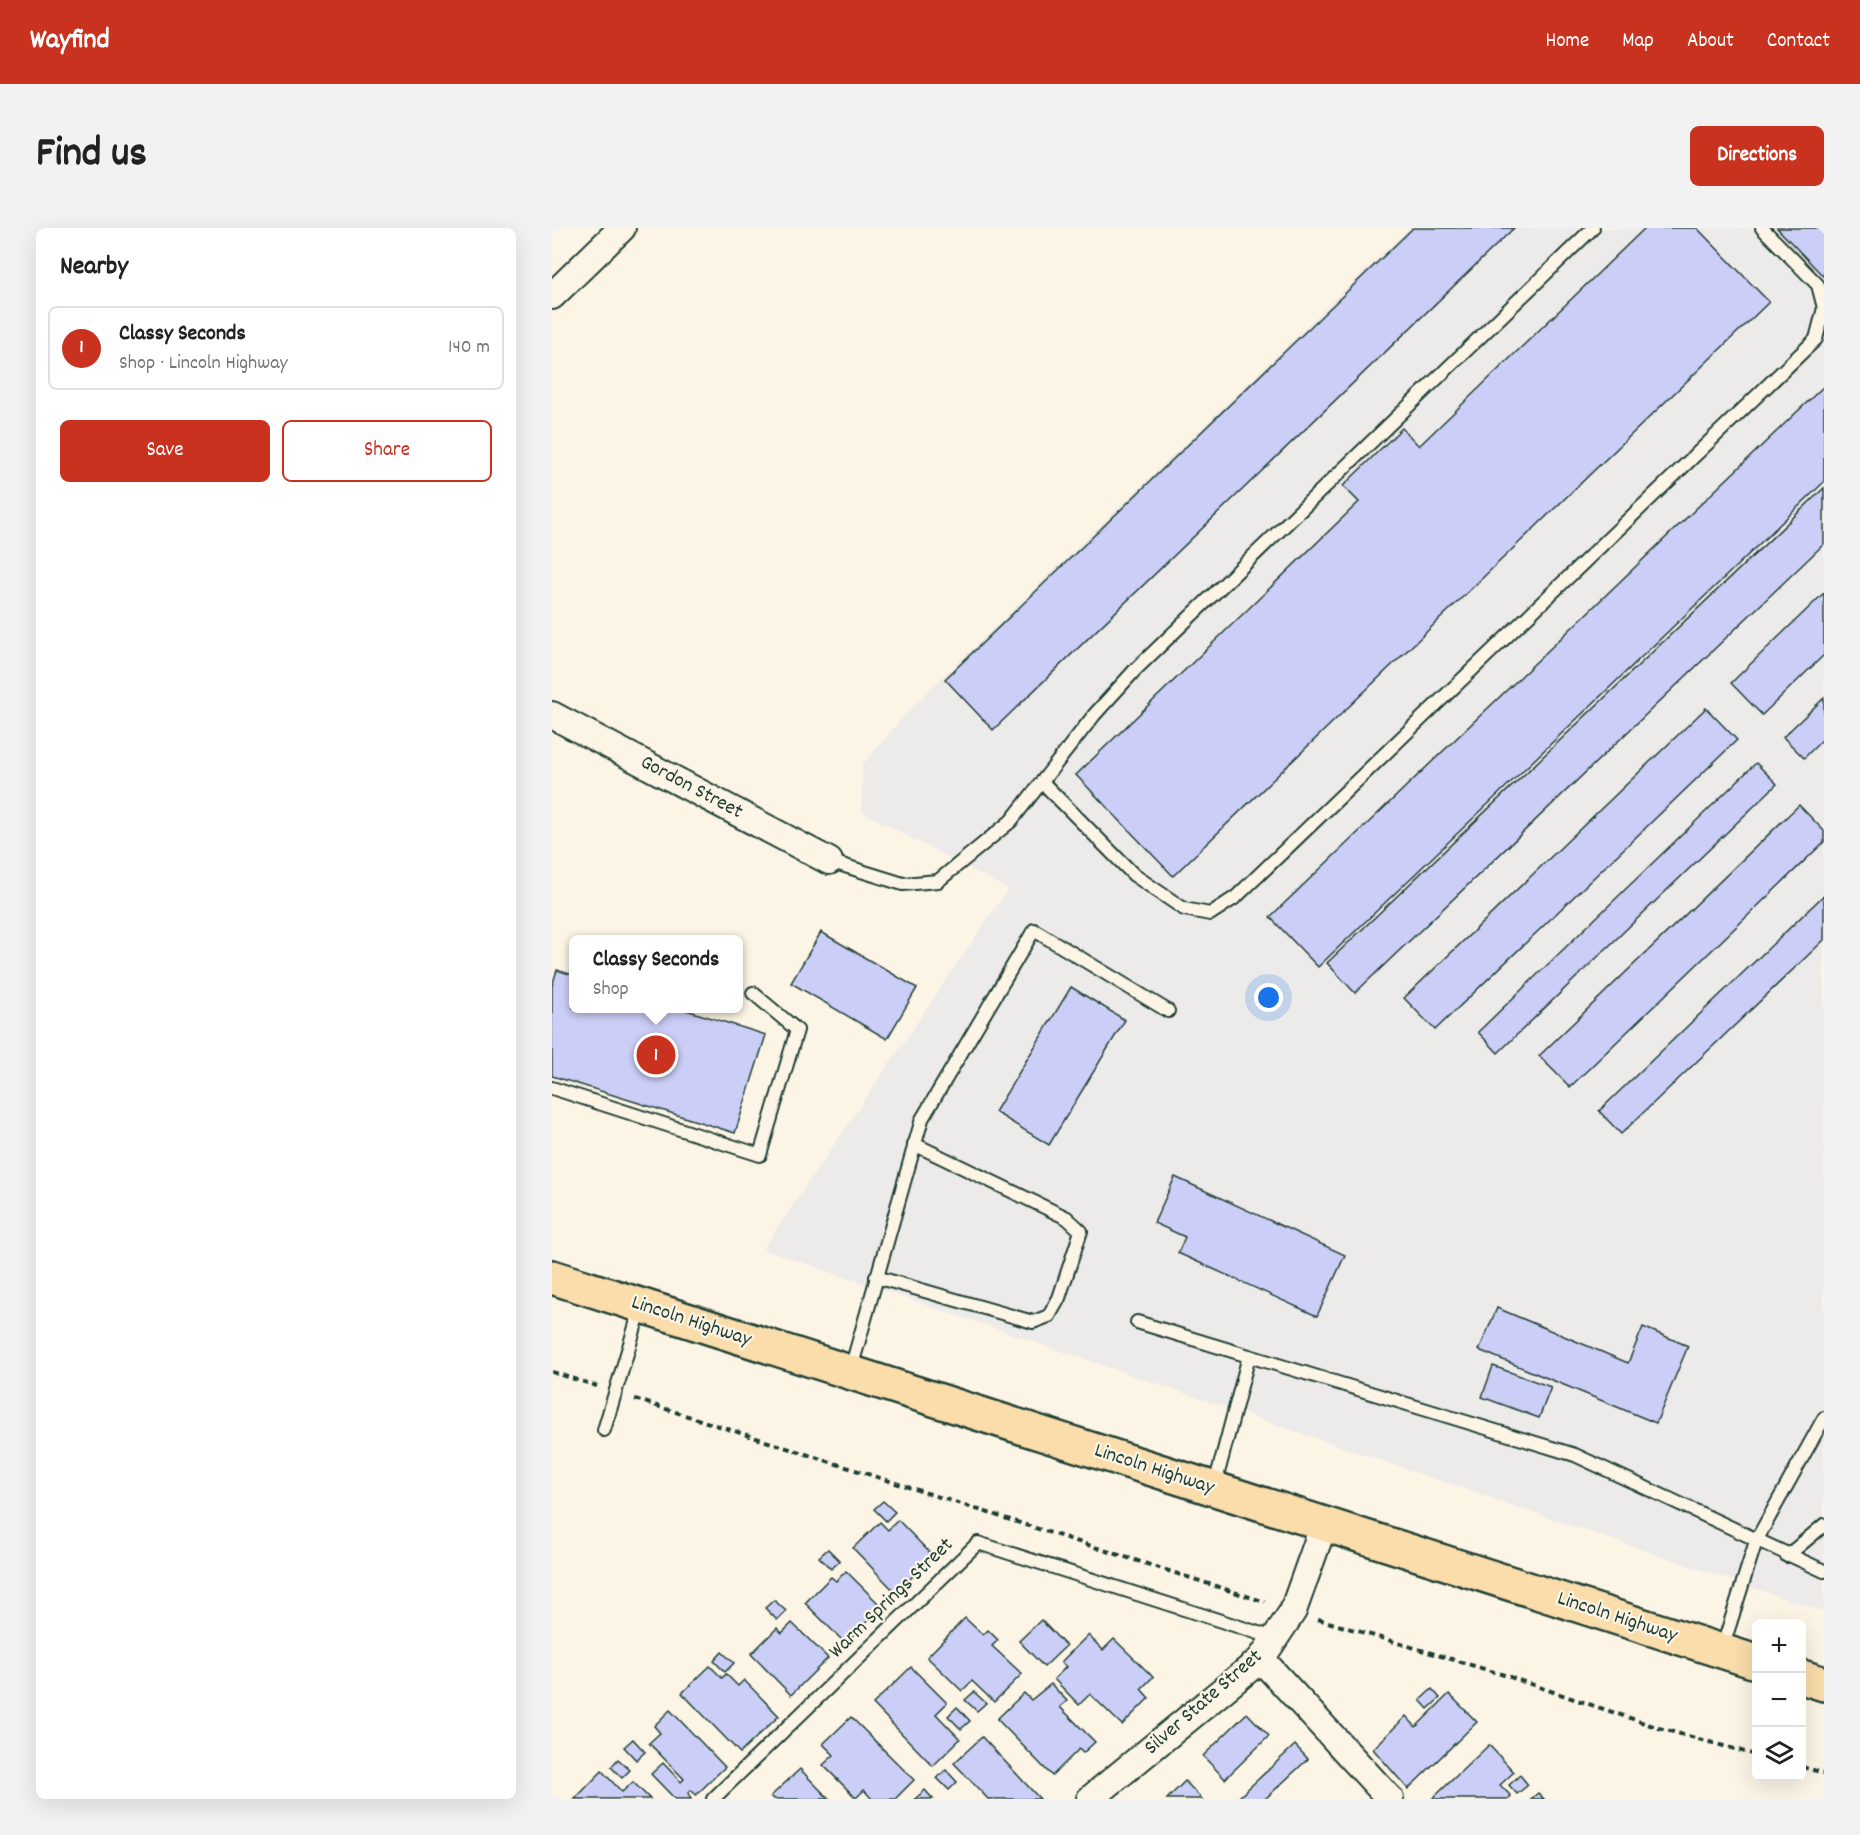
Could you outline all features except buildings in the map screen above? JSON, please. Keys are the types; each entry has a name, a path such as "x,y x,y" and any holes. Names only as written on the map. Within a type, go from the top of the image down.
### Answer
{"highway":[{"name":"Lincoln Highway","path":"552,1277 1752,1661"},
{"path":"1806,1678 1824,1684"}],"street":[{"path":"552,296 622,228"},
{"name":"Gordon Street","path":"552,715 829,861"},
{"name":"Silver State Street","path":"1090,1799 1268,1649 1293,1611 1324,1524"},
{"path":"1268,1649 1390,1799"}],"lane":[{"path":"829,861 903,884 938,881 1011,821 1095,714 1135,670 1593,228"},
{"path":"1042,782 1134,875 1184,909 1210,914 1236,897 1816,339 1824,308 1818,285 1762,228"},
{"path":"850,1373 922,1119 1034,930 1168,1011"},
{"path":"552,1088 759,1155 797,1030 753,993"},
{"path":"876,1277 1033,1322 1049,1316 1059,1298 1081,1231 1067,1218 914,1144"},
{"path":"604,1430 641,1306"},
{"path":"1137,1322 1575,1455 1787,1556 1824,1571"},
{"path":"1214,1489 1249,1356"},
{"path":"1722,1651 1756,1541 1824,1418"},
{"path":"1787,1556 1824,1525"},
{"name":"Warm Springs Street","path":"713,1799 978,1543 1268,1649"}],"path":[{"path":"552,1371 1293,1611 1501,1674 1659,1728 1752,1754"},
{"path":"1806,1768 1824,1773"}],"shaded area":[{"path":"1409,228 1824,228 1824,1612 763,1249 1008,889 862,812 862,765 911,708"}],"place":[{"name":"Classy Seconds","path":"656,1055"}]}
